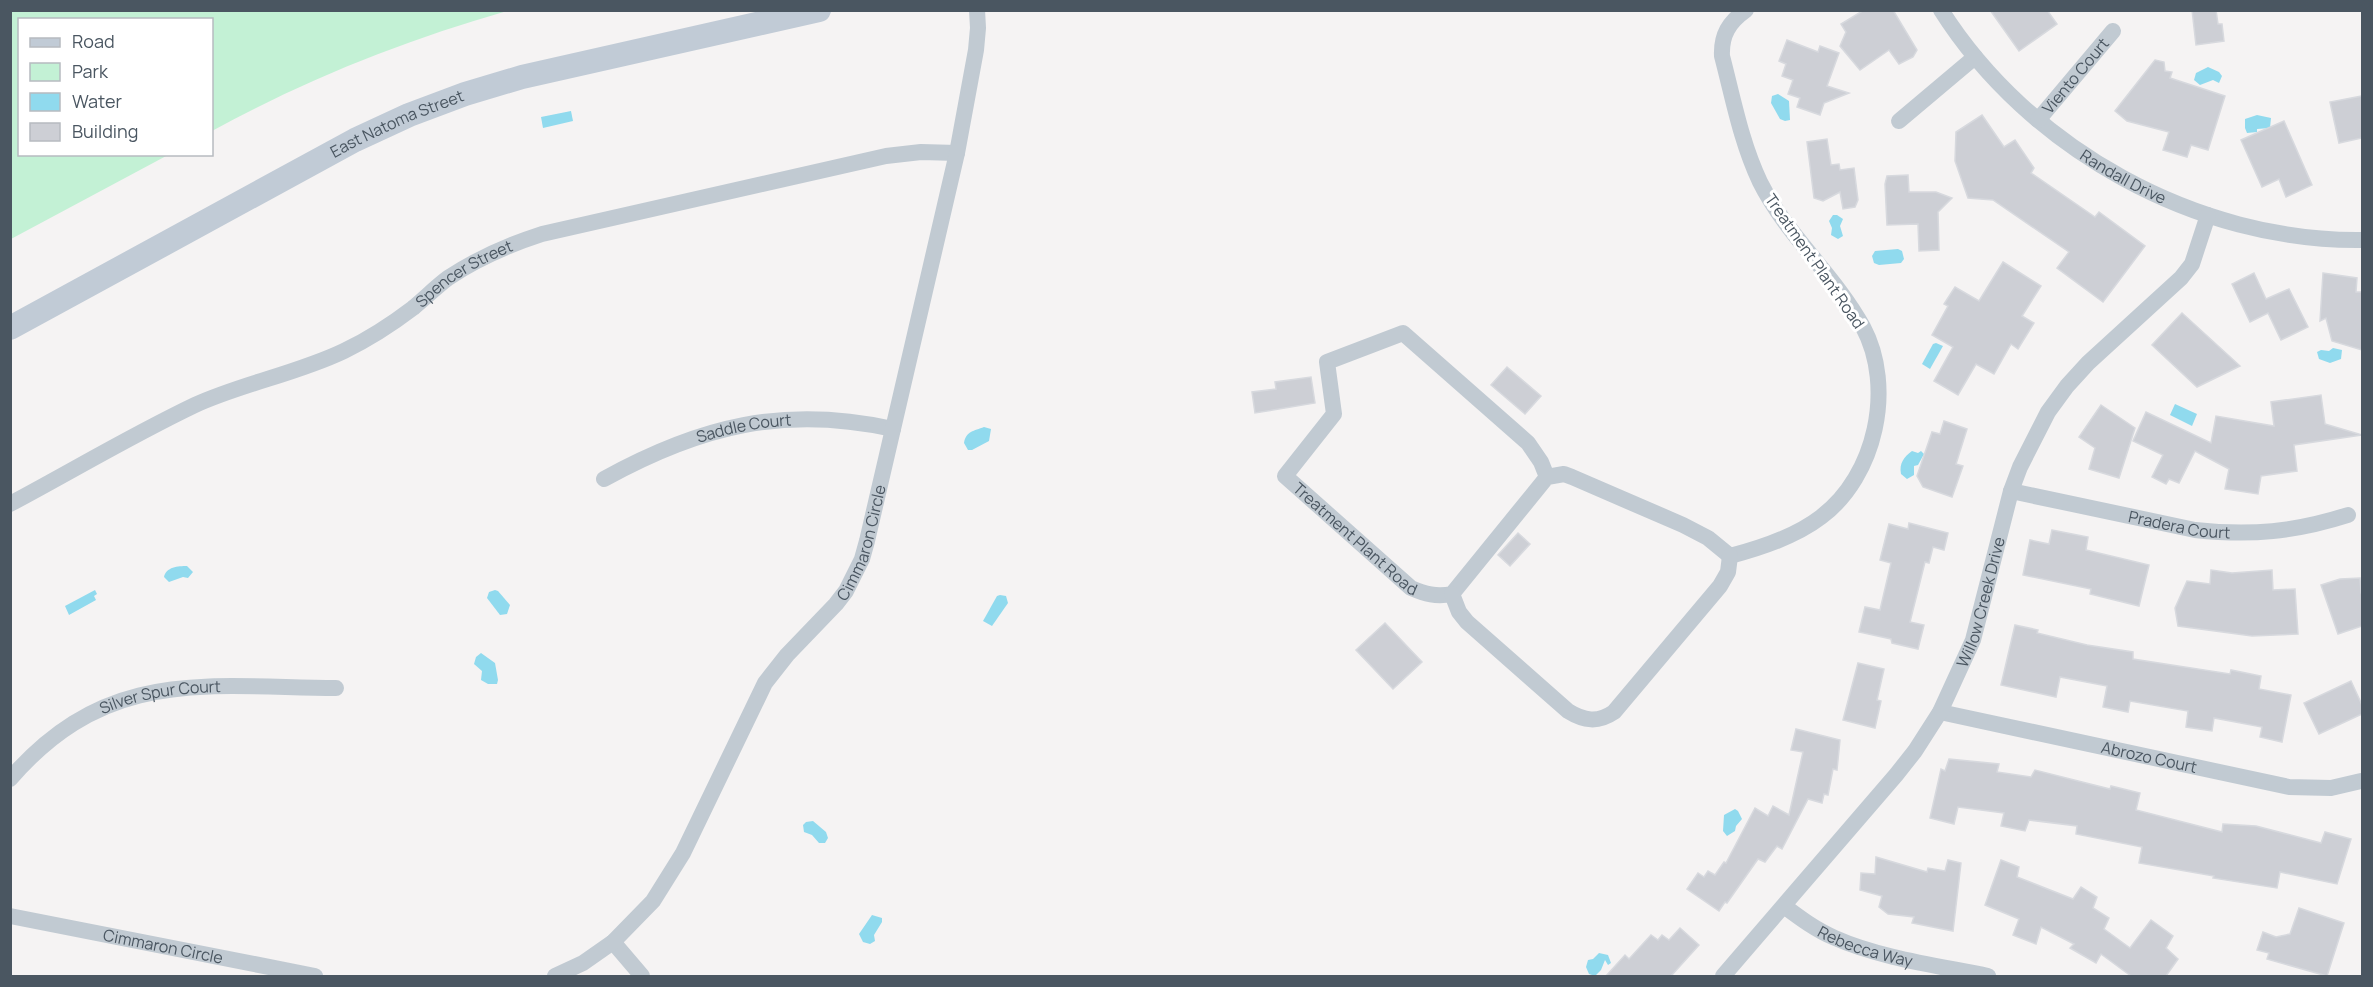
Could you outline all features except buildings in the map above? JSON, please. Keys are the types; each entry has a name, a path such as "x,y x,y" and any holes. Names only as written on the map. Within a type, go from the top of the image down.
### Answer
{"main road":[{"name":"East Natoma Street","path":"10,328 355,140 409,115 465,94 522,77 819,10"}],"street":[{"name":"Cimmaron Circle","path":"555,976 583,963 613,942 653,902 668,879 765,683 787,655 836,604 856,573 867,541 957,153 976,50 977,10"},
{"name":"Treatment Plant Road","path":"1730,556 1778,541 1800,530 1822,517 1837,502 1850,486 1869,450 1877,420 1879,399 1872,348 1864,329 1849,303 1781,219 1760,182 1743,142 1721,46 1733,20 1746,10"},
{"name":"Randall Drive","path":"1941,10 1975,57 2038,120 2079,152 2125,180 2208,215 2250,227 2303,237 2362,240"},
{"name":"Viento Court","path":"2038,120 2113,31"},
{"path":"1899,121 1975,57"},
{"name":"Spencer Street","path":"10,504 194,406 231,390 308,366 345,350 380,331 455,274 504,246 542,234 886,156 921,152 957,153"},
{"name":"Willow Creek Drive","path":"1723,976 1896,776 1940,712 1973,640 2011,491 2032,439 2048,411 2088,363 2181,278 2192,264 2208,215"},
{"name":"Treatment Plant Road","path":"1452,594 1425,594 1411,588 1285,476 1334,414 1327,362 1403,333 1528,443 1541,462 1547,477"},
{"name":"Saddle Court","path":"604,479 674,444 752,423 819,419 860,422 893,429"},
{"path":"1564,474 1683,525 1708,538 1730,556 1728,572 1720,586 1614,712 1606,717 1593,720 1580,718 1568,711 1475,629 1459,612 1452,594 1547,477 1564,474"},
{"name":"Pradera Court","path":"2011,491 2195,530 2226,534 2289,531 2319,525 2348,515"},
{"name":"Silver Spur Court","path":"10,779 33,753 57,732 100,707 131,696 163,689 196,687 336,688"},
{"name":"Abrozo Court","path":"1940,712 2289,787 2331,788 2361,781"},
{"name":"Rebecca Way","path":"1784,906 1834,938 1862,948 1988,976"},
{"name":"Cimmaron Circle","path":"10,916 315,976"},
{"path":"613,942 642,976"}],"green space":[{"path":"11,10 507,10 393,48 319,78 213,130 213,18 18,18 18,156 166,156 11,239"}],"water":[{"path":"2208,67 2222,76 2219,83 2213,80 2200,85 2194,80 2196,73"},
{"path":"1778,94 1789,101 1790,120 1780,119 1771,103 1772,96"},
{"path":"571,111 573,121 543,128 541,117"},
{"path":"2257,115 2271,118 2270,128 2247,133 2245,119"},
{"path":"1833,215 1843,219 1840,226 1843,236 1838,239 1831,235 1832,228 1829,221"},
{"path":"1898,249 1902,251 1904,259 1901,263 1879,265 1874,263 1872,256 1875,251"},
{"path":"1933,344 1943,346 1930,369 1922,364"},
{"path":"2333,348 2342,350 2341,359 2330,363 2319,359 2317,352 2329,351"},
{"path":"2175,404 2197,414 2192,426 2170,415"},
{"path":"984,427 991,429 989,441 968,450 964,443 967,436"},
{"path":"1912,451 1918,453 1921,451 1924,454 1918,465 1914,466 1914,475 1907,479 1901,474 1901,463"},
{"path":"187,566 193,572 188,578 183,577 169,582 164,577 170,569"},
{"path":"95,590 96,600 69,615 65,606"},
{"path":"495,590 510,605 507,614 500,615 487,598 489,592"},
{"path":"997,596 1006,596 1008,603 992,626 983,621"},
{"path":"481,653 495,663 497,684 488,684 481,680 482,671 474,664 476,657"},
{"path":"1735,809 1742,819 1735,831 1727,836 1723,831 1724,815"},
{"path":"813,821 826,832 828,838 825,843 819,843 812,835 804,832 803,825"},
{"path":"872,915 882,918 882,922 874,935 875,941 870,944 863,942 859,934"},
{"path":"1599,953 1608,955 1611,963 1608,965 1605,960 1601,970 1595,976 1589,974 1586,967 1588,960 1593,959"}]}
